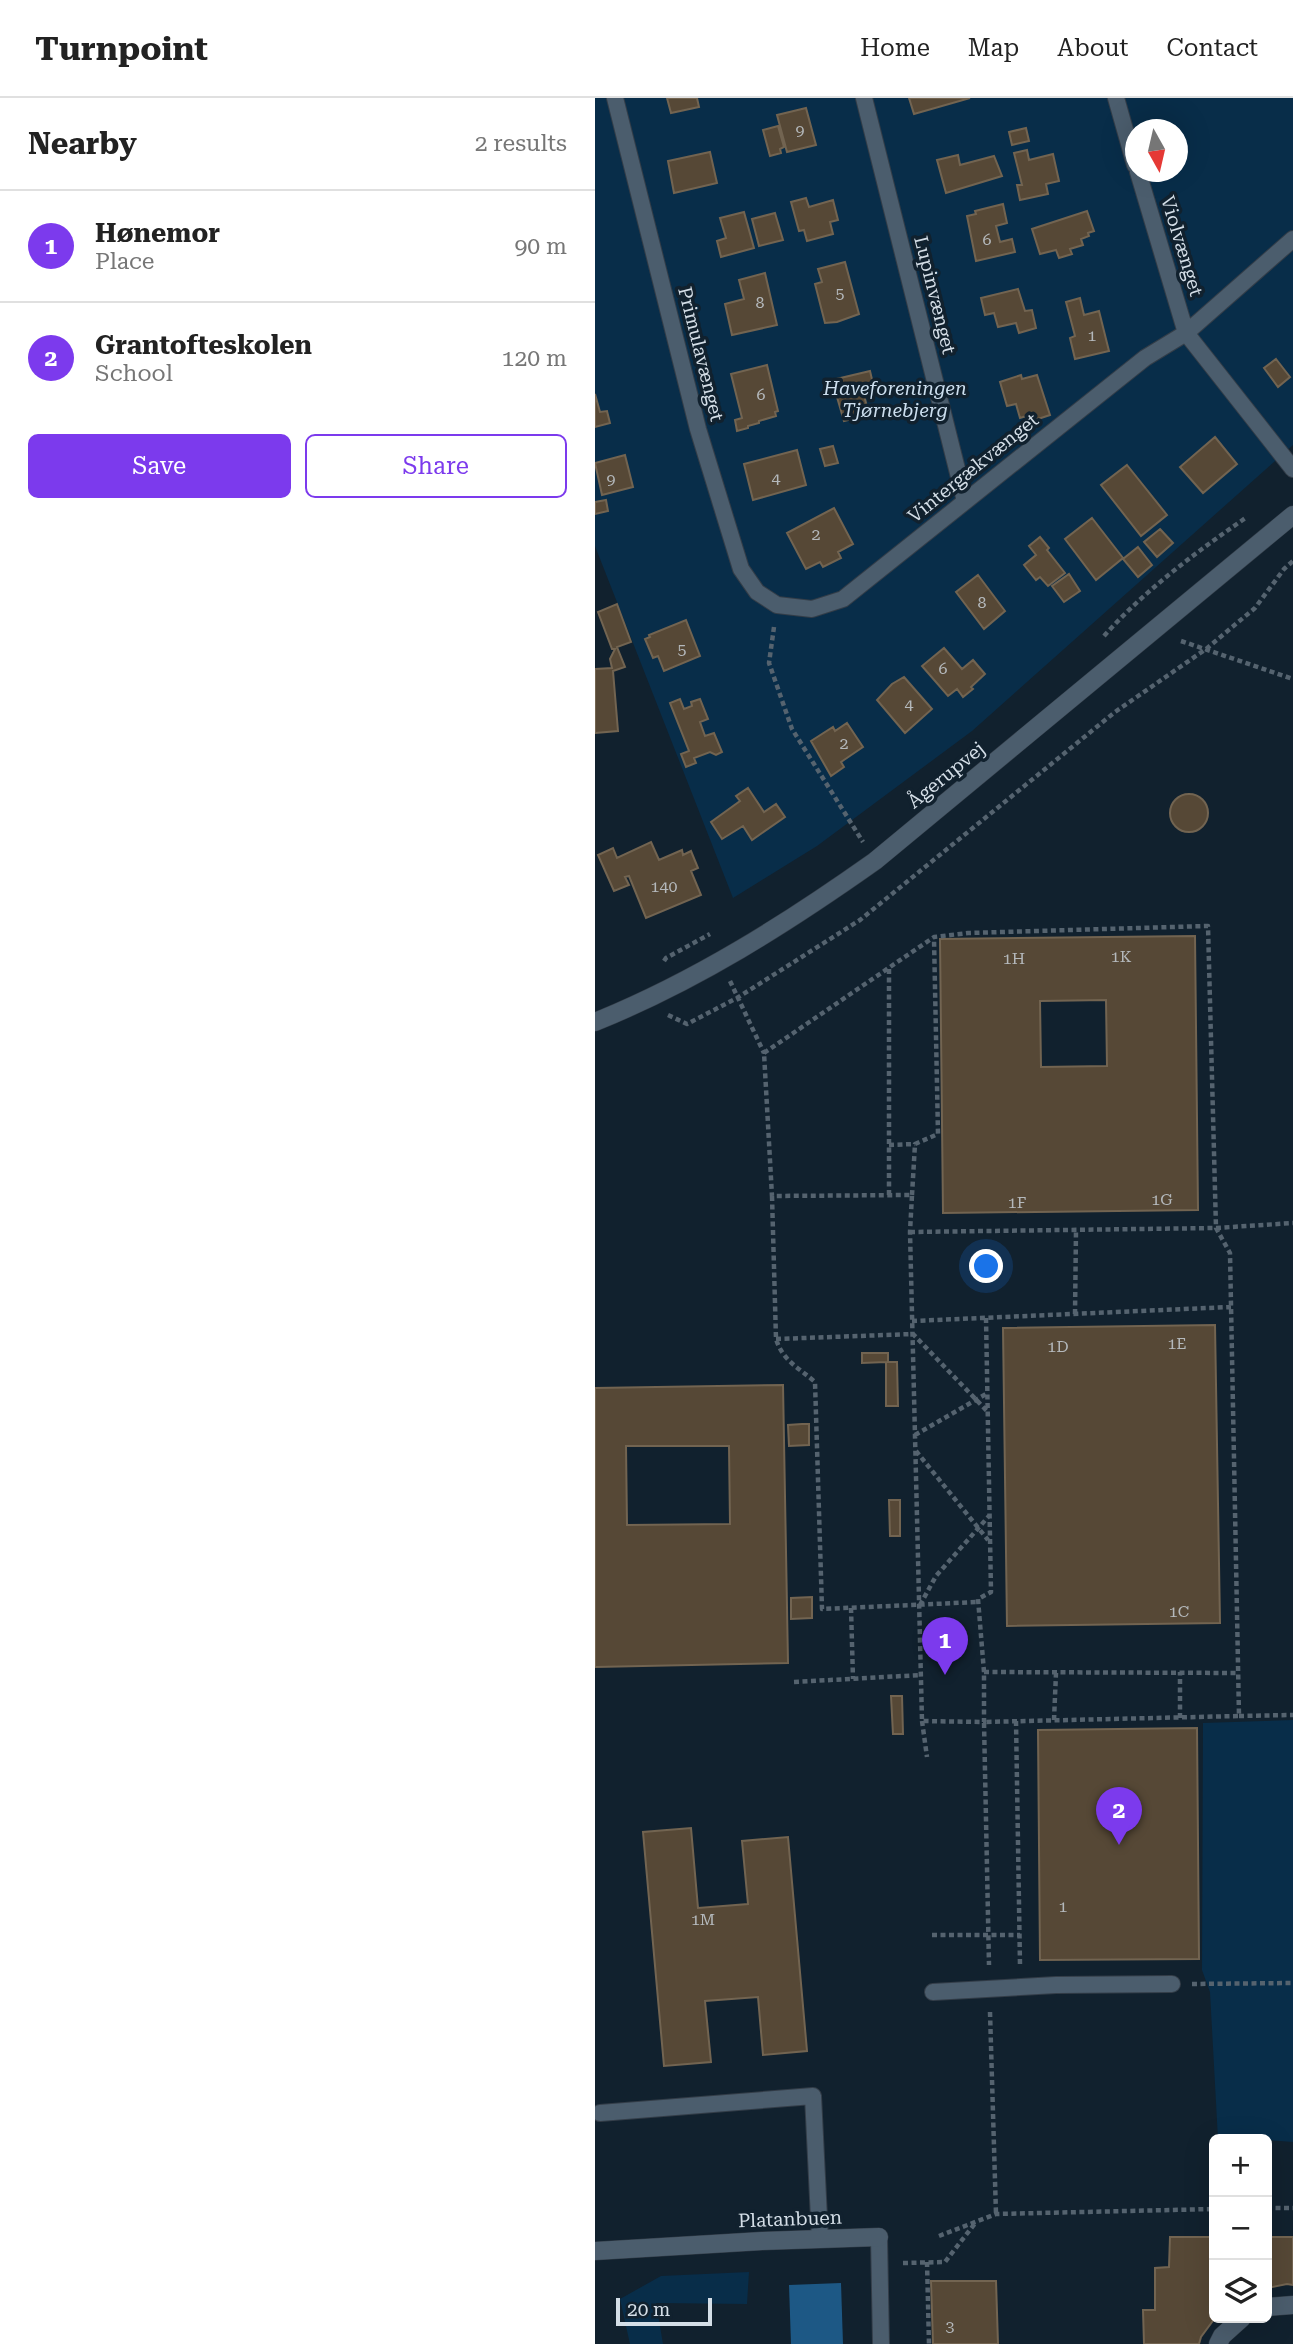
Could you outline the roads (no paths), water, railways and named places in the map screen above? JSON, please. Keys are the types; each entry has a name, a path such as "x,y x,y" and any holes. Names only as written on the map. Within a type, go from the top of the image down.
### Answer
{"street":[{"name":"Ågerupvej","path":"595,1022 642,1002 721,961 805,910 875,861 1293,515"},
{"name":"Platanbuen","path":"595,2250 880,2237"},
{"path":"1272,2306 1293,2305"},
{"path":"1218,2344 1222,2336 1236,2323"}],"lane":[{"name":"Primulavænget","path":"615,98 698,429 741,569 757,592 777,605"},
{"name":"Lupinvænget","path":"864,98 965,501"},
{"path":"1116,98 1125,128"},
{"name":"Violvænget","path":"1140,182 1186,333"},
{"name":"Vintergækvænget","path":"777,605 812,609 843,599 1145,358 1186,333 1293,239"},
{"path":"1186,333 1293,469"},
{"path":"933,1992 1056,1985 1172,1984"},
{"path":"600,2113 813,2096 820,2239"},
{"name":"Platanbuen","path":"880,2237 881,2344"}],"place":[{"name":"Hønemor","path":"945,1675"},
{"name":"Grantofteskolen","path":"1119,1845"}],"park label":[{"name":"Haveforeningen Tjørnebjerg","path":"895,399"}]}
